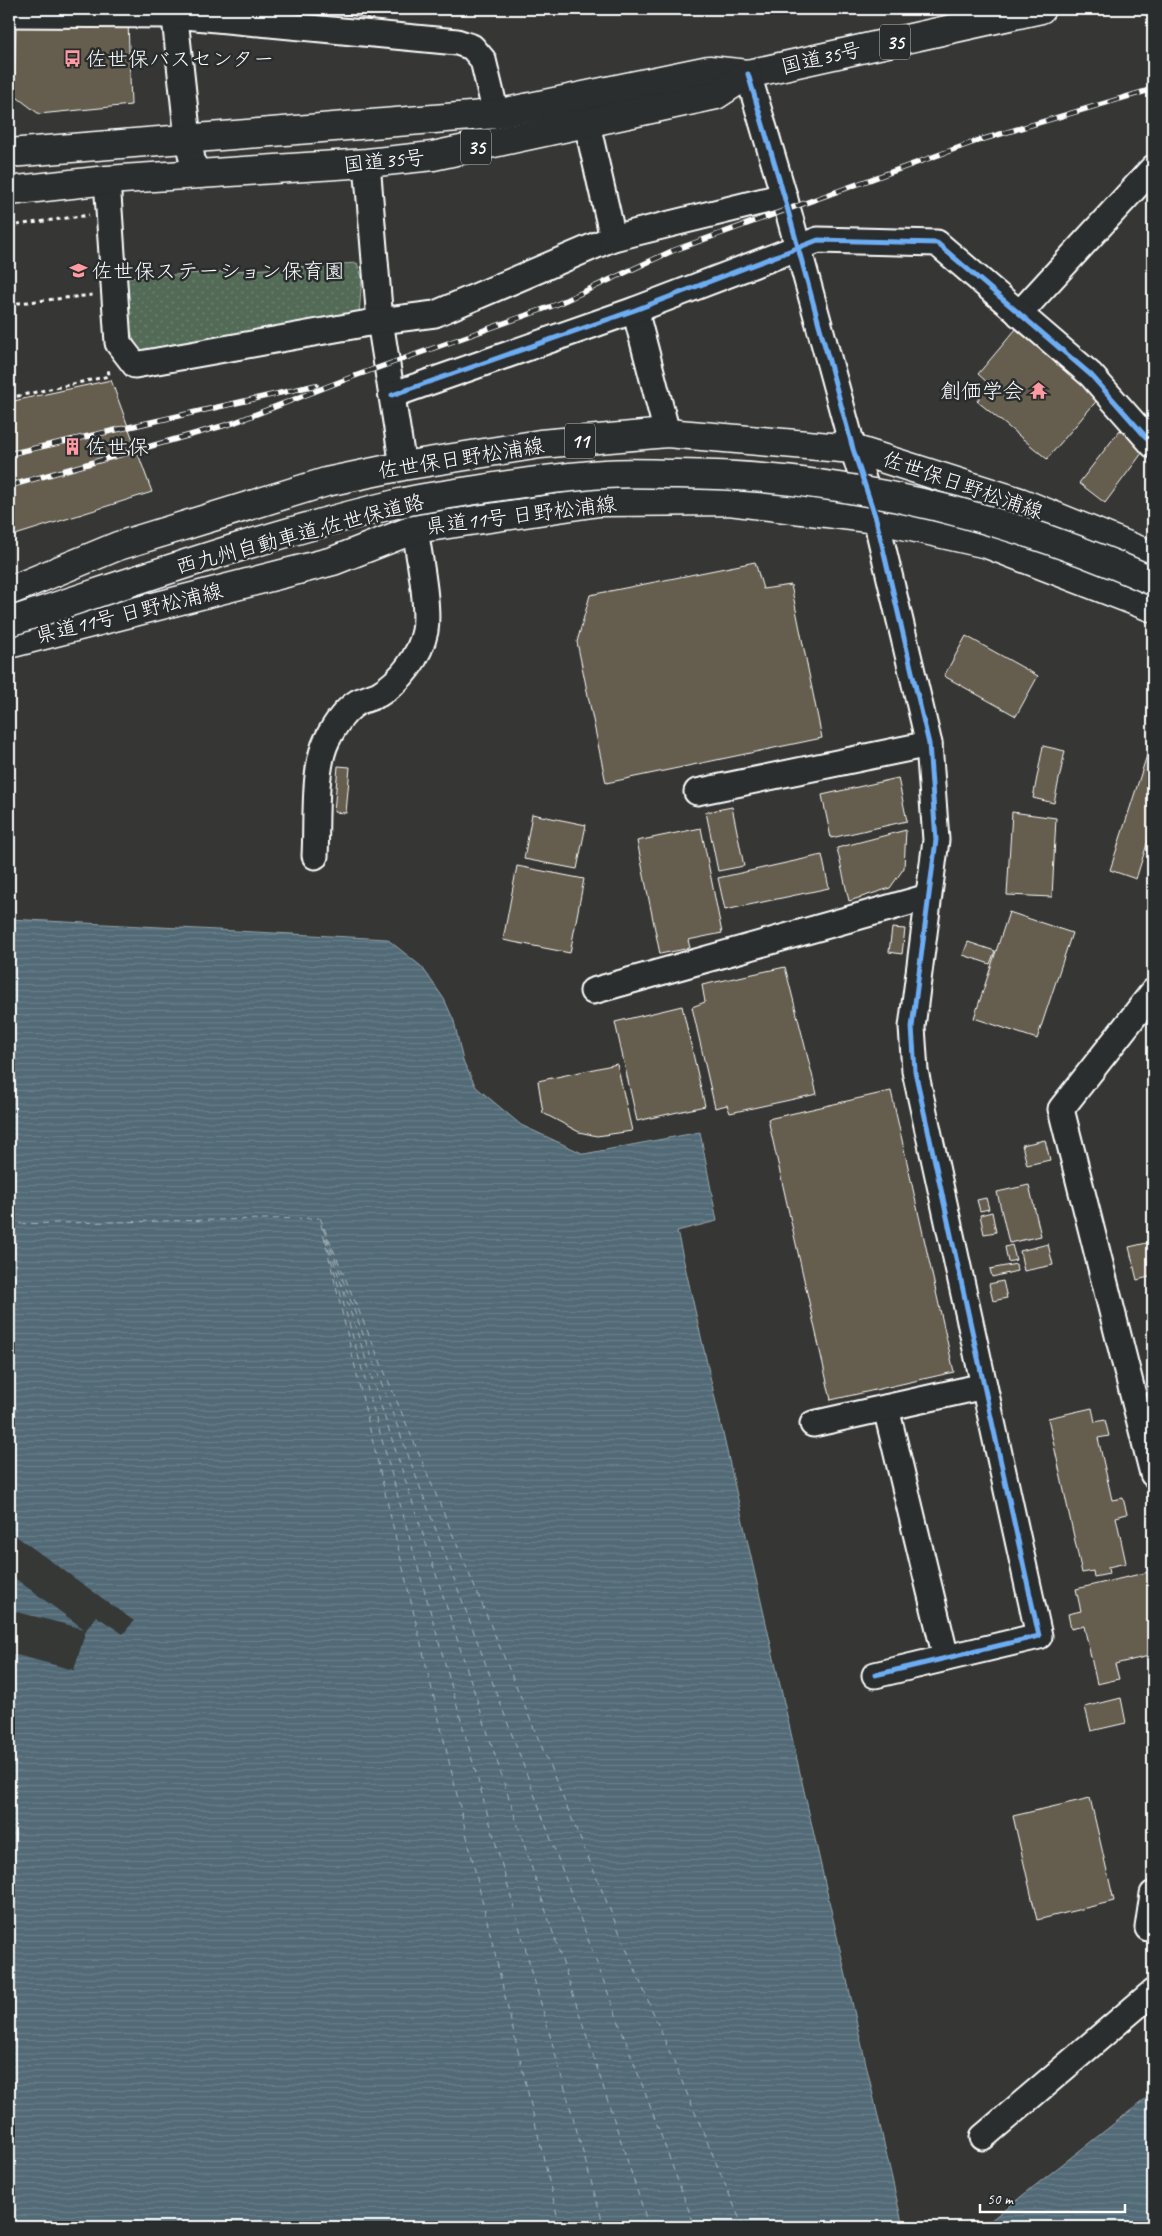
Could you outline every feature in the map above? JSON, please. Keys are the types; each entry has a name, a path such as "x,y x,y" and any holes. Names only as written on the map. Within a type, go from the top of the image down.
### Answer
{"main road":[{"name":"国道35号","path":"9,153 496,114 709,70 748,74 1042,9"},
{"name":"国道35号","path":"9,191 107,180 367,163 433,156 716,96 748,74"},
{"name":"佐世保日野松浦線","path":"9,591 118,546 326,482 403,466 540,444 668,433 853,449 1020,502 1153,556"},
{"name":"西九州自動車道;佐世保道路","path":"9,622 261,540 403,502 529,481 608,474 714,474 805,482 914,500 1049,539 1096,556 1153,599"},
{"name":"県道11号 日野松浦線","path":"9,644 333,561 415,529 599,502 729,501 876,519 987,544 1153,599"}],"street":[{"path":"9,14 174,12 465,45 472,47 483,60 496,114"},
{"path":"174,12 188,139 194,174"},
{"path":"748,74 784,196 853,449 876,519 929,744 936,840 912,1027 915,1071 1039,1636 875,1675"},
{"path":"587,124 613,238"},
{"path":"367,163 380,322 403,466"},
{"path":"1019,314 1153,168"},
{"path":"107,180 118,343 135,365 435,314 613,238 784,196"},
{"path":"392,395 635,310 818,240 937,243 1091,375 1153,445"},
{"path":"635,310 668,433"},
{"path":"315,856 319,767 326,741 341,717 358,702 378,694 396,682 416,654 425,631 424,603 415,529"},
{"path":"697,792 929,744"},
{"path":"593,991 928,897"},
{"path":"1153,992 1061,1109 1153,1474"},
{"path":"814,1424 984,1386"},
{"path":"886,1408 946,1658"},
{"path":"1148,1928 1153,1894"},
{"path":"983,2137 1153,1992"}],"path":[{"path":"9,226 90,215"},
{"path":"9,304 99,294"},
{"path":"9,398 109,376 107,358"}],"green space":[{"path":"357,263 362,277 359,315 231,338 138,350 130,330 127,278"}],"water":[{"path":"9,919 387,939 422,967 444,999 454,1021 463,1061 476,1087 521,1125 584,1154 700,1132 717,1221 677,1231 903,2227 9,2227"},
{"path":"1153,2093 1153,2227 982,2227 990,2221"}],"pier":[{"path":"9,1531 134,1621 123,1634 96,1616 86,1630 74,1670 9,1653 9,1610 84,1629 9,1574"}],"building":[{"path":"323,9 375,9 373,20"},
{"name":"佐世保バスセンター","path":"128,21 131,105 39,114 14,95 16,24"},
{"name":"創価学会","path":"1016,329 1099,398 1047,459 977,401 990,385 978,374"},
{"name":"佐世保","path":"111,380 152,492 9,537 9,402"},
{"path":"1120,430 1145,449 1105,503 1079,483"},
{"path":"755,562 763,589 791,585 822,738 606,783 577,642 590,595"},
{"path":"966,636 1038,676 1016,716 944,676"},
{"path":"1043,746 1065,751 1054,803 1033,798"},
{"path":"1149,749 1153,750 1153,825 1136,879 1110,870"},
{"path":"338,766 350,767 346,813 334,812"},
{"path":"898,778 907,821 831,838 822,795"},
{"path":"732,807 744,866 718,871 706,812"},
{"path":"1012,812 1056,818 1052,897 1007,895"},
{"path":"532,814 586,825 577,869 524,859"},
{"path":"701,828 722,933 688,940 690,948 660,954 637,841"},
{"path":"906,830 904,868 890,888 849,901 837,848"},
{"path":"822,855 829,888 725,910 718,878"},
{"path":"517,866 584,879 570,953 503,940"},
{"path":"1009,912 1072,933 1037,1039 974,1018"},
{"path":"892,928 905,929 902,954 889,952"},
{"path":"968,942 995,951 990,964 963,955"},
{"path":"785,967 817,1094 730,1113 727,1105 715,1108 692,1007 705,1002 702,985"},
{"path":"682,1006 705,1106 637,1121 615,1022"},
{"path":"617,1064 632,1131 597,1136 579,1132 543,1113 538,1081"},
{"path":"891,1091 954,1372 831,1400 768,1119"},
{"path":"1045,1140 1050,1160 1027,1165 1022,1145"},
{"path":"1029,1185 1041,1236 1009,1243 997,1192"},
{"path":"986,1198 989,1209 980,1211 977,1200"},
{"path":"992,1212 996,1232 984,1234 980,1215"},
{"path":"1151,1242 1153,1276 1137,1280 1129,1247"},
{"path":"1048,1244 1053,1265 1024,1271 1020,1251"},
{"path":"1012,1245 1016,1260 1008,1262 1005,1247"},
{"path":"1016,1264 1017,1271 992,1277 990,1269"},
{"path":"1003,1281 1007,1298 993,1301 989,1284"},
{"path":"1092,1408 1095,1422 1105,1420 1109,1436 1098,1438 1112,1500 1123,1498 1127,1514 1116,1517 1126,1563 1108,1567 1109,1574 1094,1577 1093,1571 1082,1573 1048,1418"},
{"path":"1153,1571 1153,1655 1115,1664 1119,1679 1097,1684 1084,1626 1071,1629 1068,1614 1081,1611 1076,1589"},
{"path":"1121,1698 1126,1723 1091,1731 1085,1707"},
{"path":"1090,1798 1114,1901 1037,1920 1013,1816"}],"ferry route":[{"path":"9,1224 319,1218"},
{"path":"320,1218 743,2227"},
{"path":"321,1224 560,2227"},
{"path":"323,1228 649,2227"},
{"path":"327,1237 695,2227"},
{"path":"325,1238 604,2227"}],"railway":[{"path":"9,486 233,423 352,377 555,305 672,251 977,141 1153,89"},
{"path":"9,454 316,385"}],"cycle path":[{"path":"748,74 784,196 853,449 876,519 929,744 936,840 912,1027 915,1071 1039,1636 875,1675"},
{"path":"392,395 635,310 818,240 937,243 1091,375 1153,445"}],"place":[{"name":"佐世保バスセンター","path":"72,59"},
{"name":"佐世保ステーション保育園","path":"78,271"},
{"name":"創価学会","path":"1038,391"},
{"name":"佐世保","path":"72,447"}]}
